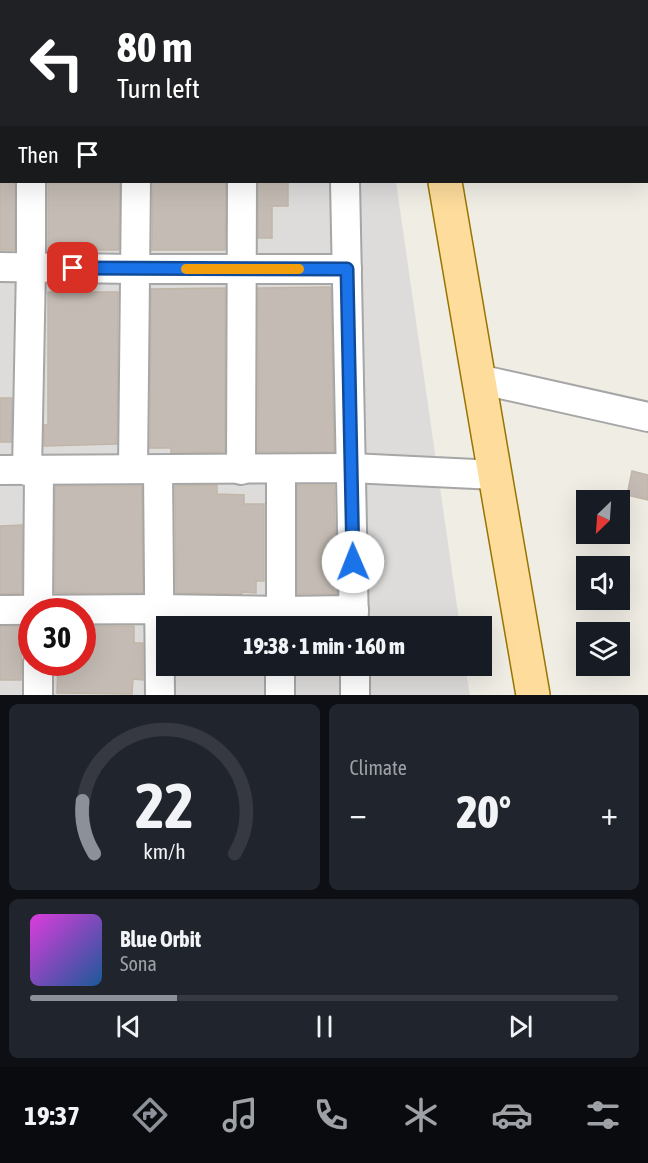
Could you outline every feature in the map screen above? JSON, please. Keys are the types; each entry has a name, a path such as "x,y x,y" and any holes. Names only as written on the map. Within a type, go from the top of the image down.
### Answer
{"main road":[{"path":"445,183 533,695"}],"street":[{"path":"31,183 31,267 22,471 37,598"},
{"path":"136,183 135,269 146,469 159,609 160,695"},
{"path":"240,470 242,183"},
{"path":"345,183 354,616"},
{"path":"0,267 347,269"},
{"path":"478,379 648,417"},
{"path":"22,471 351,468 496,475"},
{"path":"281,469 281,616"},
{"path":"96,610 159,609 244,616"},
{"path":"0,610 18,610"},
{"path":"38,676 38,695"},
{"path":"280,676 280,695"},
{"path":"355,676 355,695"}],"shaded area":[{"path":"0,183 396,183 458,616 156,616 156,676 467,676 470,695 0,695"}],"building":[{"path":"0,183 15,183 15,250 0,250"},
{"path":"48,183 120,183 119,250 48,250"},
{"path":"153,183 226,183 225,250 152,250"},
{"path":"258,183 288,183 288,206 272,206 272,238 258,238"},
{"path":"331,287 334,452 258,452 258,288"},
{"path":"225,288 225,452 171,453 171,448 150,448 151,289"},
{"path":"48,292 118,292 117,444 44,446 44,425 48,425"},
{"path":"0,398 12,398 11,442 0,442"},
{"path":"632,471 648,475 648,500 630,496 630,490 628,490"},
{"path":"217,485 217,494 244,495 244,504 264,504 264,581 256,581 256,593 176,593 175,486"},
{"path":"297,485 334,485 337,594 297,594"},
{"path":"55,486 142,486 143,593 55,593"},
{"path":"22,525 22,593 0,594 0,526"},
{"path":"0,626 18,626 18,676 21,676 21,680 0,680"},
{"path":"96,626 134,626 134,643 143,643 143,680 133,679 132,694 57,693 58,676 96,676"}],"slow traffic":[{"path":"186,269 299,269"}],"route":[{"path":"73,268 347,269 353,562"}]}
